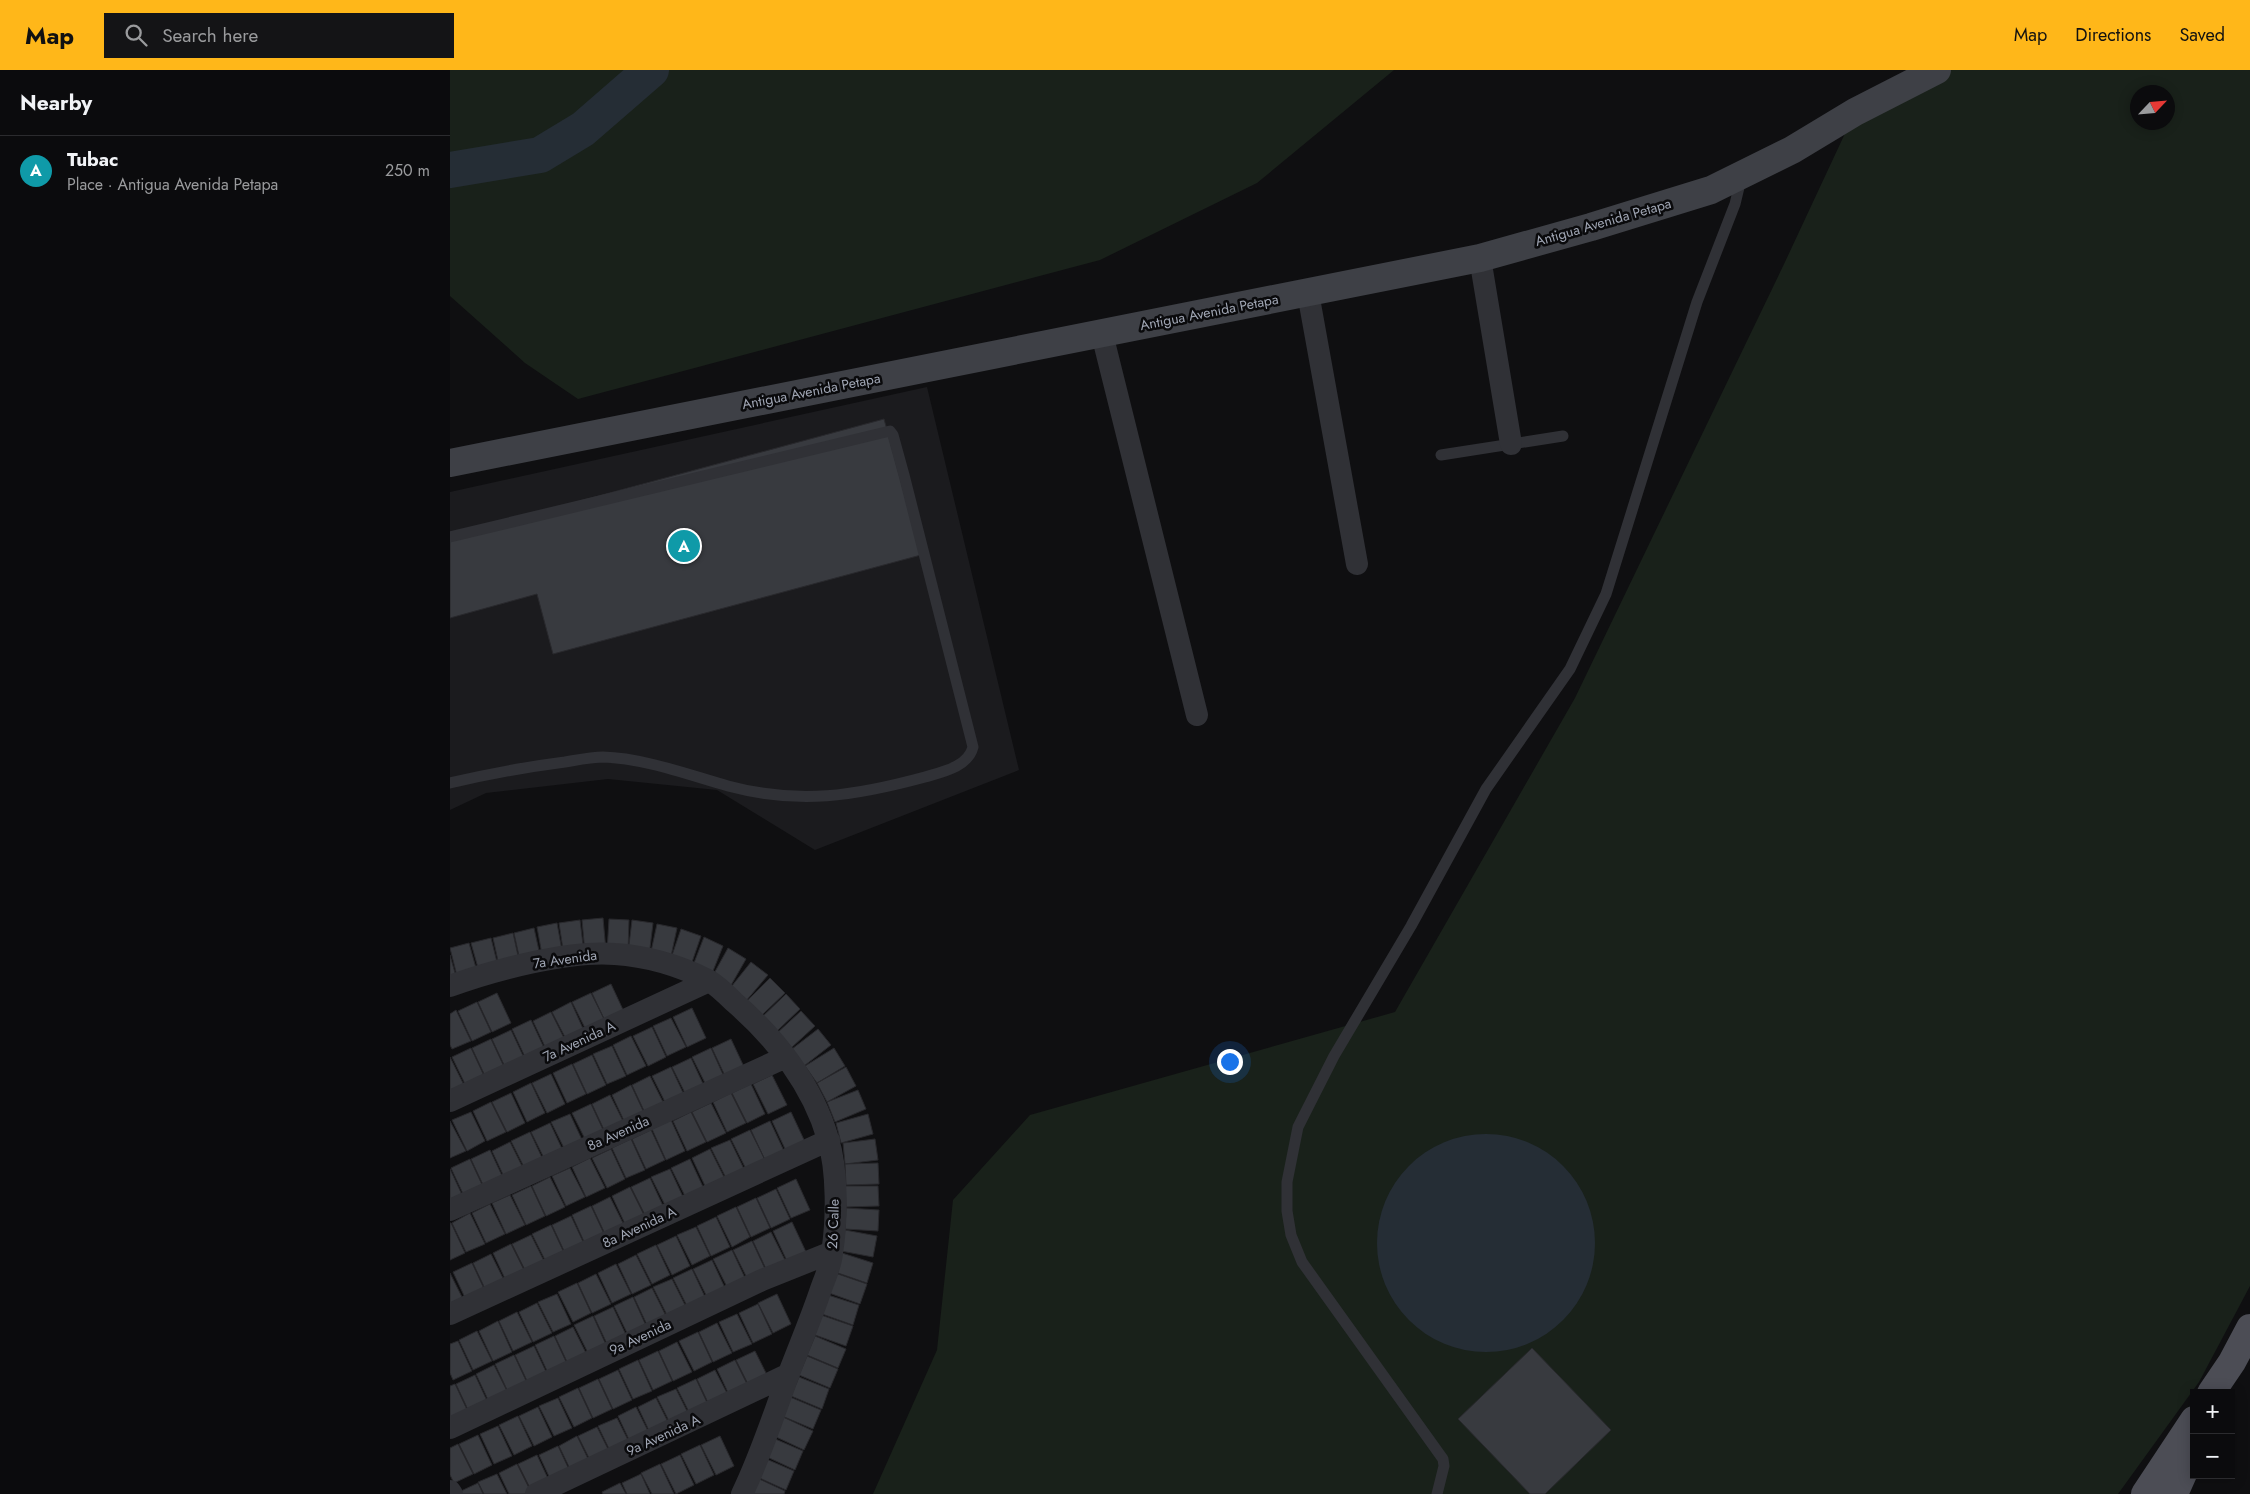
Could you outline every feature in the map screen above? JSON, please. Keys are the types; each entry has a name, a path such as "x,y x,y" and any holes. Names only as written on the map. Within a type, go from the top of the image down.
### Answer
{"main road":[{"name":"Antigua Avenida Petapa","path":"450,463 1480,258 1591,227 1711,190 1792,150 1855,112 1932,71"},
{"path":"2220,1389 2250,1328"},
{"path":"2215,1389 2232,1362"},
{"path":"2146,1494 2190,1426"},
{"path":"2174,1494 2190,1458"}],"street":[{"path":"1480,258 1511,444"},
{"path":"1308,293 1357,564"},
{"path":"1102,334 1197,714"},
{"name":"7a Avenida","path":"450,986 474,977 516,967 590,954 615,954 653,960 709,981"},
{"name":"26 Calle","path":"709,981 757,1023 786,1057 814,1105 829,1140 833,1166 832,1252 813,1312 761,1452 742,1494"},
{"name":"7a Avenida A","path":"450,1100 709,981"},
{"name":"8a Avenida","path":"450,1210 786,1057"},
{"name":"8a Avenida A","path":"450,1314 829,1140"},
{"name":"9a Avenida","path":"450,1428 762,1280 832,1252"},
{"name":"9a Avenida A","path":"536,1494 789,1374"}],"lane":[{"path":"1437,1494 1444,1466 1443,1460 1302,1262 1296,1249 1287,1211 1287,1182 1298,1127 1334,1056 1411,926 1486,789 1570,669 1606,594 1697,302 1735,204 1742,176"},
{"path":"450,537 890,431 893,435 904,474 973,747 970,757 965,762 941,772 888,787 827,797 778,796 730,786 661,766 602,757 520,768 450,783"},
{"path":"1441,454 1563,436"}],"shaded area":[{"path":"450,70 1394,70 1257,183 1100,260 578,399 525,363 450,296"},
{"path":"1943,70 2250,70 2250,1286 2199,1382 2194,1389 2190,1389 2190,1394 2118,1494 873,1494 937,1350 953,1200 1030,1115 1395,1012 1575,698 1785,262 1855,112"},
{"path":"927,387 1019,770 815,850 717,790 608,779 486,793 450,810 450,492"},
{"path":"1486,1134 1507,1136 1528,1142 1563,1166 1587,1201 1593,1222 1595,1243 1593,1264 1587,1285 1563,1320 1528,1344 1507,1350 1486,1352 1465,1350 1444,1344 1409,1320 1385,1285 1379,1264 1377,1243 1379,1222 1385,1201 1409,1166 1444,1142 1465,1136"}],"building":[{"path":"884,419 921,555 553,654 537,594 450,618 450,536"},
{"path":"603,918 606,951 585,953 582,920"},
{"path":"609,919 629,920 628,953 607,952"},
{"path":"580,920 584,953 564,956 559,923"},
{"path":"632,920 653,923 649,956 628,953"},
{"path":"557,923 563,956 543,960 537,927"},
{"path":"657,924 677,928 670,961 650,956"},
{"path":"534,928 541,960 521,965 514,933"},
{"path":"681,929 701,936 690,968 670,961"},
{"path":"513,933 520,965 500,970 493,938"},
{"path":"704,937 723,946 711,976 692,968"},
{"path":"491,938 499,970 480,975 471,943"},
{"path":"469,943 478,975 458,980 450,948"},
{"path":"728,948 746,959 730,987 712,977"},
{"path":"450,955 457,980 450,982"},
{"path":"751,962 768,975 746,1001 731,987"},
{"path":"770,978 785,993 761,1016 747,1001"},
{"path":"611,984 625,1014 606,1023 592,993"},
{"path":"497,993 511,1023 492,1032 478,1002"},
{"path":"591,993 606,1023 587,1032 572,1002"},
{"path":"786,994 800,1009 776,1032 762,1017"},
{"path":"477,1002 491,1032 472,1041 458,1011"},
{"path":"571,1002 585,1033 567,1041 552,1012"},
{"path":"692,1008 706,1038 687,1047 673,1017"},
{"path":"456,1010 471,1041 452,1049 450,1045 450,1014"},
{"path":"801,1011 815,1026 791,1048 777,1033"},
{"path":"551,1012 566,1042 547,1051 533,1021"},
{"path":"671,1018 686,1047 667,1056 653,1026"},
{"path":"531,1020 545,1050 526,1059 512,1029"},
{"path":"652,1027 666,1057 648,1066 633,1036"},
{"path":"818,1029 831,1045 804,1066 792,1049"},
{"path":"511,1030 525,1060 506,1069 492,1039"},
{"path":"631,1036 646,1066 627,1075 613,1045"},
{"path":"491,1039 505,1069 486,1078 472,1048"},
{"path":"731,1039 745,1069 726,1078 712,1048"},
{"path":"612,1046 626,1076 607,1084 593,1054"},
{"path":"471,1048 485,1078 467,1088 452,1057"},
{"path":"711,1048 725,1079 707,1087 692,1057"},
{"path":"834,1048 845,1066 817,1083 805,1066"},
{"path":"592,1055 606,1085 587,1094 573,1064"},
{"path":"450,1057 465,1087 450,1094"},
{"path":"691,1058 705,1088 687,1097 672,1067"},
{"path":"572,1064 586,1094 567,1103 553,1073"},
{"path":"671,1067 685,1097 667,1106 652,1076"},
{"path":"846,1067 856,1086 827,1102 817,1083"},
{"path":"551,1074 565,1104 547,1113 532,1083"},
{"path":"772,1075 787,1105 768,1114 753,1084"},
{"path":"650,1076 665,1106 646,1115 632,1085"},
{"path":"531,1083 545,1113 527,1122 513,1092"},
{"path":"751,1084 765,1114 747,1123 732,1093"},
{"path":"631,1085 645,1115 626,1125 612,1095"},
{"path":"858,1090 866,1109 835,1122 827,1102"},
{"path":"511,1093 525,1123 507,1132 492,1102"},
{"path":"731,1093 746,1123 727,1132 713,1102"},
{"path":"610,1095 625,1125 606,1134 592,1104"},
{"path":"491,1102 506,1132 487,1141 473,1111"},
{"path":"711,1103 726,1133 707,1142 692,1112"},
{"path":"591,1104 605,1134 587,1143 572,1113"},
{"path":"471,1112 485,1141 467,1151 452,1120"},
{"path":"691,1112 706,1142 687,1151 673,1121"},
{"path":"791,1112 805,1142 786,1151 772,1121"},
{"path":"570,1114 584,1144 566,1152 551,1122"},
{"path":"868,1114 873,1134 841,1143 836,1123"},
{"path":"671,1120 685,1151 666,1160 652,1129"},
{"path":"450,1121 466,1151 450,1158"},
{"path":"770,1121 784,1151 765,1160 751,1130"},
{"path":"550,1123 564,1153 546,1162 531,1132"},
{"path":"651,1130 665,1160 646,1169 632,1139"},
{"path":"750,1130 765,1160 746,1169 731,1139"},
{"path":"530,1132 544,1162 526,1171 511,1141"},
{"path":"631,1139 645,1170 626,1178 612,1148"},
{"path":"875,1139 878,1160 845,1164 843,1143"},
{"path":"730,1140 744,1169 726,1178 711,1148"},
{"path":"510,1142 525,1172 506,1181 492,1151"},
{"path":"611,1149 625,1179 607,1188 592,1158"},
{"path":"710,1149 725,1179 706,1188 692,1158"},
{"path":"490,1150 504,1180 485,1189 471,1159"},
{"path":"590,1158 605,1188 586,1197 572,1167"},
{"path":"470,1159 484,1189 465,1198 451,1168"},
{"path":"690,1159 704,1189 686,1198 671,1168"},
{"path":"878,1163 879,1184 846,1185 845,1164"},
{"path":"570,1168 585,1197 566,1206 552,1176"},
{"path":"450,1169 464,1199 450,1205"},
{"path":"670,1169 684,1199 666,1207 651,1177"},
{"path":"550,1177 565,1207 546,1216 532,1186"},
{"path":"650,1178 664,1208 646,1217 631,1187"},
{"path":"796,1179 810,1210 791,1218 777,1188"},
{"path":"531,1186 545,1216 526,1225 512,1195"},
{"path":"845,1186 878,1186 879,1206 846,1207"},
{"path":"630,1187 645,1217 626,1226 612,1196"},
{"path":"776,1189 790,1219 771,1228 757,1198"},
{"path":"510,1195 525,1225 506,1234 492,1203"},
{"path":"610,1197 625,1227 606,1236 592,1206"},
{"path":"756,1198 770,1228 751,1237 737,1207"},
{"path":"490,1204 505,1234 486,1243 472,1213"},
{"path":"591,1206 605,1236 586,1246 572,1215"},
{"path":"736,1207 750,1237 732,1247 717,1216"},
{"path":"846,1208 879,1210 878,1231 845,1229"},
{"path":"470,1213 485,1244 466,1252 452,1223"},
{"path":"571,1216 585,1246 566,1255 552,1225"},
{"path":"716,1217 730,1247 711,1256 697,1226"},
{"path":"792,1222 806,1252 787,1261 773,1231"},
{"path":"450,1223 465,1253 450,1260"},
{"path":"551,1225 565,1255 547,1264 532,1234"},
{"path":"696,1227 710,1256 692,1265 677,1235"},
{"path":"845,1230 877,1236 873,1257 841,1251"},
{"path":"771,1232 786,1262 767,1271 753,1241"},
{"path":"531,1235 546,1265 527,1274 512,1244"},
{"path":"676,1236 690,1266 672,1275 657,1245"},
{"path":"752,1241 766,1271 748,1280 733,1250"},
{"path":"511,1244 526,1274 507,1283 493,1253"},
{"path":"656,1245 670,1275 652,1284 637,1254"},
{"path":"732,1250 746,1280 728,1289 713,1259"},
{"path":"842,1253 873,1263 867,1283 835,1272"},
{"path":"491,1254 506,1284 487,1293 473,1263"},
{"path":"636,1255 651,1285 632,1294 618,1264"},
{"path":"712,1260 726,1290 708,1299 693,1269"},
{"path":"472,1263 486,1293 467,1302 453,1272"},
{"path":"616,1264 631,1294 612,1303 598,1273"},
{"path":"692,1269 706,1299 688,1308 673,1278"},
{"path":"450,1273 465,1303 450,1310"},
{"path":"835,1273 867,1284 860,1304 829,1293"},
{"path":"596,1274 611,1304 592,1313 578,1283"},
{"path":"672,1279 687,1309 668,1317 653,1287"},
{"path":"577,1283 591,1313 573,1322 558,1292"},
{"path":"652,1288 667,1318 648,1327 634,1297"},
{"path":"557,1294 571,1324 553,1332 538,1302"},
{"path":"777,1294 791,1324 773,1333 758,1303"},
{"path":"828,1295 859,1305 853,1325 822,1314"},
{"path":"633,1297 647,1328 629,1337 614,1306"},
{"path":"537,1303 552,1333 533,1342 519,1312"},
{"path":"758,1304 772,1334 753,1343 739,1313"},
{"path":"613,1307 627,1337 608,1346 594,1316"},
{"path":"517,1312 532,1342 513,1351 499,1321"},
{"path":"737,1314 752,1344 733,1352 719,1322"},
{"path":"821,1315 853,1326 846,1346 815,1335"},
{"path":"593,1316 607,1347 589,1355 574,1325"},
{"path":"498,1321 512,1352 493,1361 479,1331"},
{"path":"717,1323 732,1353 713,1362 699,1332"},
{"path":"573,1327 588,1357 569,1366 555,1336"},
{"path":"477,1331 492,1361 473,1370 459,1340"},
{"path":"698,1332 712,1362 694,1371 679,1341"},
{"path":"554,1336 568,1366 549,1375 535,1345"},
{"path":"815,1336 846,1349 838,1368 807,1355"},
{"path":"458,1341 472,1371 453,1380 450,1373 450,1344"},
{"path":"677,1342 692,1372 673,1381 659,1351"},
{"path":"534,1346 548,1376 529,1385 515,1355"},
{"path":"1532,1348 1611,1430 1545,1494 1530,1494 1458,1419"},
{"path":"658,1351 672,1381 653,1390 639,1360"},
{"path":"755,1351 770,1381 751,1390 736,1360"},
{"path":"514,1355 528,1385 509,1394 495,1364"},
{"path":"807,1356 838,1369 830,1388 799,1375"},
{"path":"638,1360 652,1391 633,1399 619,1369"},
{"path":"735,1360 750,1390 731,1399 717,1369"},
{"path":"494,1365 509,1395 490,1404 476,1374"},
{"path":"618,1370 632,1400 613,1409 599,1379"},
{"path":"715,1370 730,1399 711,1409 697,1379"},
{"path":"475,1375 489,1405 470,1414 456,1384"},
{"path":"799,1377 829,1389 822,1409 791,1396"},
{"path":"598,1379 612,1409 593,1418 579,1388"},
{"path":"696,1379 710,1409 692,1418 677,1388"},
{"path":"455,1384 469,1414 450,1423 450,1386"},
{"path":"578,1388 592,1418 574,1427 559,1397"},
{"path":"676,1389 691,1419 672,1427 657,1397"},
{"path":"790,1397 821,1410 813,1429 782,1416"},
{"path":"558,1398 572,1428 554,1436 539,1406"},
{"path":"656,1398 671,1428 652,1437 638,1407"},
{"path":"538,1407 552,1437 534,1446 519,1416"},
{"path":"636,1407 651,1437 632,1446 618,1416"},
{"path":"518,1416 532,1446 514,1455 499,1425"},
{"path":"783,1417 813,1431 804,1450 774,1436"},
{"path":"617,1418 632,1448 613,1457 598,1426"},
{"path":"498,1426 512,1456 494,1464 480,1434"},
{"path":"597,1427 612,1457 593,1466 578,1436"},
{"path":"478,1435 492,1465 474,1474 459,1444"},
{"path":"577,1436 592,1467 573,1475 559,1446"},
{"path":"720,1436 734,1466 716,1475 701,1445"},
{"path":"773,1438 803,1451 795,1470 765,1456"},
{"path":"458,1444 473,1474 454,1483 450,1475 450,1448"},
{"path":"700,1445 714,1475 696,1484 681,1454"},
{"path":"558,1446 572,1476 553,1485 539,1455"},
{"path":"537,1455 551,1485 533,1494 518,1464"},
{"path":"680,1455 694,1485 676,1494 661,1464"},
{"path":"764,1458 794,1471 786,1490 755,1476"},
{"path":"517,1464 532,1494 509,1494 499,1473"},
{"path":"660,1464 674,1494 652,1494 641,1473"},
{"path":"497,1474 507,1494 484,1494 478,1482"},
{"path":"641,1474 650,1494 627,1494 622,1483"},
{"path":"755,1477 785,1491 784,1494 747,1494"},
{"path":"478,1483 483,1494 460,1494 459,1492"},
{"path":"620,1483 626,1494 603,1494 602,1492"}],"waterway":[{"path":"450,170 540,155 583,129 651,70"}],"place":[{"name":"Tubac","path":"684,546"}]}
